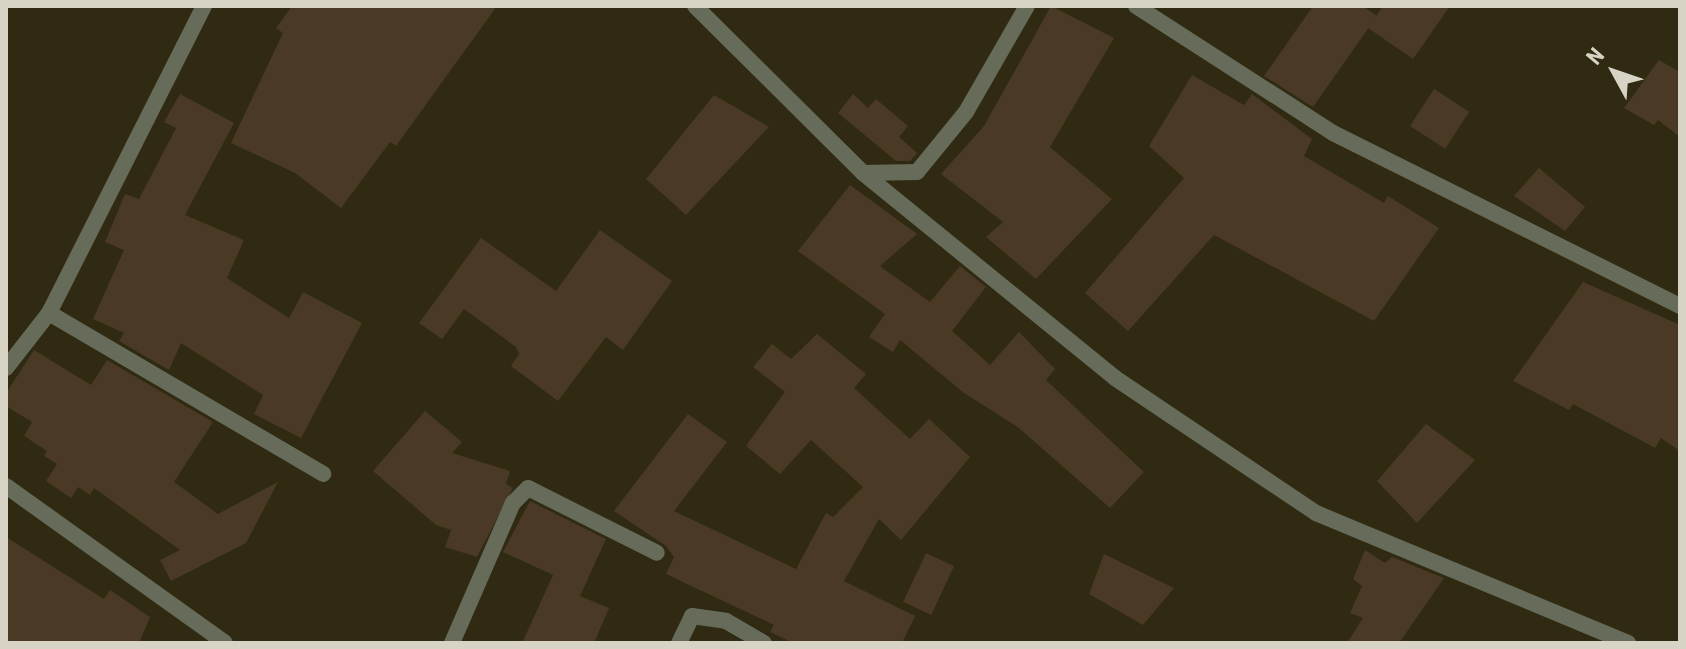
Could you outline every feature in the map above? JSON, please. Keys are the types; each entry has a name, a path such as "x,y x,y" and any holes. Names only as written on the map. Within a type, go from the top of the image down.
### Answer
{"street":[{"path":"6,368 49,313 204,6"},
{"path":"695,6 863,173 1115,378 1316,513 1594,637 1628,643"},
{"path":"863,173 917,172 966,112 1027,6"},
{"path":"1136,6 1333,133 1680,306"},
{"path":"49,313 323,474"},
{"path":"6,486 225,643"},
{"path":"452,643 507,515 528,488 657,553"},
{"path":"679,643 692,616 726,621 764,643"}],"building":[{"path":"292,6 497,6 396,146 390,142 341,208 295,173 231,143 283,33 276,28"},
{"path":"1051,6 1114,38 1050,147 1112,199 1036,279 986,237 1003,222 941,174 984,126"},
{"path":"1313,6 1363,6 1377,16 1313,107 1264,76"},
{"path":"1383,6 1450,6 1413,59 1368,28"},
{"path":"1659,60 1680,72 1680,137 1658,120 1654,125 1624,108"},
{"path":"1192,75 1244,105 1252,94 1312,139 1304,156 1384,203 1388,196 1439,228 1374,321 1214,235 1128,331 1085,293 1184,178 1149,146"},
{"path":"1434,89 1469,112 1445,149 1410,126"},
{"path":"180,94 234,123 185,215 244,240 227,278 289,318 303,292 362,323 301,438 254,414 263,395 181,343 169,370 119,341 124,333 93,319 124,250 105,242 125,194 139,199 176,128 164,122"},
{"path":"853,94 868,108 876,99 908,126 899,137 917,153 910,161 896,161 838,113"},
{"path":"714,95 769,127 686,215 646,179"},
{"path":"1539,168 1585,207 1565,231 1514,196"},
{"path":"850,185 917,234 880,266 930,302 960,266 986,287 952,331 990,365 1019,332 1055,369 1046,380 1144,472 1110,508 1019,428 964,393 900,340 893,352 869,337 885,314 798,251"},
{"path":"600,230 672,281 623,350 606,337 558,401 511,366 519,354 516,347 464,309 442,339 419,323 481,238 556,291"},
{"path":"1583,282 1680,325 1680,451 1661,438 1655,448 1573,404 1569,410 1513,381"},
{"path":"817,334 866,374 854,388 910,439 929,419 970,457 901,540 879,519 844,581 915,616 902,643 793,643 770,632 774,625 666,574 674,557 666,546 614,511 688,414 727,442 674,511 796,569 826,513 833,517 863,487 811,440 780,474 746,446 785,392 753,367 772,344 791,359"},
{"path":"34,350 91,385 107,360 213,422 174,482 218,514 278,482 246,543 171,581 160,560 180,550 94,488 90,495 78,487 71,498 46,481 57,464 44,456 47,451 24,436 32,422 6,406 6,393"},
{"path":"425,411 462,442 452,453 510,471 506,484 513,488 477,557 445,547 451,530 436,525 373,471"},
{"path":"1426,424 1475,460 1417,523 1377,481"},
{"path":"530,501 606,539 580,596 609,608 594,643 522,643 553,575 503,552"},
{"path":"6,537 104,599 110,590 150,617 139,643 6,643"},
{"path":"1365,550 1385,563 1392,557 1444,578 1399,643 1347,643 1363,618 1350,613 1362,586 1353,579"},
{"path":"926,553 954,566 931,615 903,602"},
{"path":"1104,554 1174,588 1143,625 1089,594"}]}
